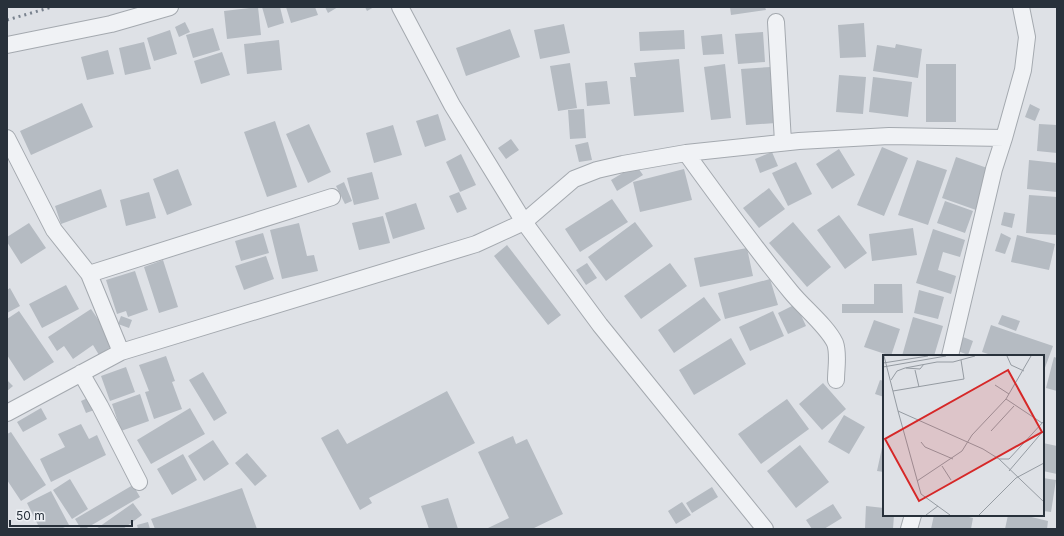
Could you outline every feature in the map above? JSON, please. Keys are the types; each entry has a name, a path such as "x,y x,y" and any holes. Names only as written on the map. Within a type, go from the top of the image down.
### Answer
{"street":[{"path":"7,46 111,24 170,7"},
{"path":"400,7 452,106 524,222 600,325 765,529"},
{"path":"950,355 994,169 1023,70 1027,37 1021,7"},
{"path":"776,22 783,142"},
{"path":"7,413 121,352 476,244 524,222 574,179 597,170 686,153 783,142 889,136 1004,138"},
{"path":"7,138 54,230 89,274 121,352"},
{"path":"686,153 724,206 787,287 827,332 834,343 837,354 836,380"},
{"path":"89,274 332,197"},
{"path":"81,373 100,406 139,482"},
{"path":"909,529 912,516"}],"building":[{"path":"258,7 261,35 227,39 224,11"},
{"path":"262,7 280,7 284,23 268,28"},
{"path":"286,7 315,7 318,15 291,23"},
{"path":"325,7 338,7 328,13"},
{"path":"365,7 374,7 367,11"},
{"path":"730,7 765,7 766,10 731,15"},
{"path":"185,22 190,32 179,37 175,27"},
{"path":"864,23 866,57 840,58 838,25"},
{"path":"564,24 570,53 540,59 534,30"},
{"path":"213,28 220,50 193,58 186,35"},
{"path":"510,29 520,57 466,76 456,48"},
{"path":"170,30 177,54 154,61 147,38"},
{"path":"684,30 685,49 640,51 639,32"},
{"path":"763,32 765,62 738,64 735,34"},
{"path":"722,34 724,54 703,55 701,36"},
{"path":"279,40 282,70 247,74 244,44"},
{"path":"144,42 151,69 125,75 119,48"},
{"path":"896,44 922,49 918,78 873,71 877,45 895,48"},
{"path":"108,50 114,74 87,80 81,57"},
{"path":"222,52 230,75 201,84 194,61"},
{"path":"679,59 684,112 634,116 630,77 636,77 634,63"},
{"path":"570,63 577,108 558,111 550,66"},
{"path":"725,64 731,118 711,120 704,67"},
{"path":"926,64 956,64 956,122 926,122"},
{"path":"771,67 776,123 746,125 741,69"},
{"path":"839,75 866,77 863,114 836,112"},
{"path":"873,77 912,82 908,117 869,112"},
{"path":"607,81 610,104 587,106 585,83"},
{"path":"82,103 93,127 31,155 20,131"},
{"path":"1030,104 1040,109 1035,121 1025,117"},
{"path":"584,109 586,138 570,139 568,110"},
{"path":"438,114 446,140 425,147 416,121"},
{"path":"275,121 297,187 267,197 244,132"},
{"path":"309,124 331,172 308,183 286,134"},
{"path":"1039,124 1057,125 1057,153 1037,151"},
{"path":"393,125 402,155 374,163 366,133"},
{"path":"511,139 519,150 506,159 498,148"},
{"path":"588,142 592,160 579,162 575,145"},
{"path":"882,147 908,158 884,216 857,205"},
{"path":"839,149 855,175 832,189 816,164"},
{"path":"772,152 778,166 760,173 755,159"},
{"path":"461,154 476,185 460,192 446,162"},
{"path":"956,157 990,169 976,210 942,198"},
{"path":"917,160 947,170 928,225 898,215"},
{"path":"1029,160 1057,163 1057,192 1027,189"},
{"path":"796,162 812,194 788,206 772,173"},
{"path":"636,165 643,175 617,191 611,180"},
{"path":"178,169 192,205 167,215 153,179"},
{"path":"684,169 692,200 640,212 633,182"},
{"path":"372,172 379,199 354,205 347,178"},
{"path":"344,182 352,201 345,204 336,186"},
{"path":"769,188 785,209 759,228 743,208"},
{"path":"101,189 107,207 61,224 55,206"},
{"path":"149,192 156,218 126,226 120,200"},
{"path":"459,192 467,209 457,213 449,196"},
{"path":"1029,195 1057,197 1057,235 1026,233"},
{"path":"612,199 628,222 580,252 565,229"},
{"path":"945,201 973,211 965,233 937,223"},
{"path":"416,203 425,229 393,239 385,213"},
{"path":"1004,212 1015,214 1012,228 1001,225"},
{"path":"839,215 867,253 845,269 817,230"},
{"path":"383,216 390,243 359,250 352,223"},
{"path":"635,222 653,246 606,281 588,257"},
{"path":"793,222 831,267 807,287 769,243"},
{"path":"29,223 46,248 21,264 7,242 7,237"},
{"path":"299,223 307,256 314,255 318,271 282,279 270,230"},
{"path":"913,228 917,255 872,261 869,234"},
{"path":"933,229 965,240 960,257 943,252 938,270 956,276 951,294 916,283"},
{"path":"263,233 269,253 241,261 235,241"},
{"path":"1001,233 1011,238 1005,254 995,251"},
{"path":"1017,235 1055,244 1049,270 1011,262"},
{"path":"507,245 561,315 548,325 494,256"},
{"path":"747,248 753,276 700,287 694,258"},
{"path":"266,256 274,279 244,290 235,266"},
{"path":"163,260 178,307 159,313 144,267"},
{"path":"587,263 597,278 586,285 576,270"},
{"path":"670,263 687,286 641,319 624,296"},
{"path":"135,271 148,310 128,317 126,311 117,314 106,280"},
{"path":"770,279 778,305 725,319 718,293"},
{"path":"874,284 902,284 903,313 842,313 842,304 874,304"},
{"path":"66,285 79,309 42,328 29,304"},
{"path":"10,288 20,306 7,313 7,290"},
{"path":"919,290 944,297 938,319 914,313"},
{"path":"704,297 721,320 674,353 658,330"},
{"path":"796,304 806,326 788,334 778,313"},
{"path":"91,309 115,344 99,355 93,345 73,359 64,346 57,351 48,337"},
{"path":"19,311 54,362 24,381 7,355 7,319"},
{"path":"773,311 784,336 750,351 739,327"},
{"path":"1002,315 1020,321 1016,331 998,324"},
{"path":"121,316 132,320 129,328 118,324"},
{"path":"913,317 943,326 934,355 902,355"},
{"path":"874,320 900,329 891,355 864,347"},
{"path":"991,325 1053,346 1044,370 1044,355 991,355 982,352"},
{"path":"963,337 973,341 968,355 958,351"},
{"path":"731,338 746,364 694,395 679,370"},
{"path":"166,356 175,381 172,382 182,409 154,419 145,392 149,391 139,365"},
{"path":"1054,357 1057,358 1057,391 1046,388"},
{"path":"126,367 135,392 110,401 101,376"},
{"path":"203,372 227,413 214,421 189,380"},
{"path":"7,380 13,386 7,391"},
{"path":"880,380 883,381 883,397 875,394"},
{"path":"823,383 846,409 822,430 799,404"},
{"path":"447,391 475,443 369,498 372,503 360,510 321,438 338,429 347,444"},
{"path":"140,394 149,421 121,431 112,404"},
{"path":"92,396 97,409 86,413 81,401"},
{"path":"787,399 809,429 761,464 738,434"},
{"path":"41,408 47,419 23,432 17,422"},
{"path":"190,408 205,434 151,464 137,440"},
{"path":"844,415 865,427 849,454 828,442"},
{"path":"81,424 89,439 97,435 106,455 51,482 40,459 65,447 58,434"},
{"path":"11,432 46,485 21,501 7,480 7,434"},
{"path":"513,436 516,444 527,439 563,514 532,529 489,529 488,528 509,518 478,452"},
{"path":"213,440 229,464 204,481 188,456"},
{"path":"883,443 883,472 877,471"},
{"path":"1044,443 1057,446 1057,474 1044,471"},
{"path":"800,445 829,482 796,508 767,471"},
{"path":"247,453 267,476 255,486 235,463"},
{"path":"183,454 197,480 172,495 157,469"},
{"path":"1044,478 1056,480 1051,512 1044,511"},
{"path":"70,479 88,509 72,519 53,490"},
{"path":"133,485 140,497 85,529 81,529 75,519"},
{"path":"712,487 718,497 692,513 686,503"},
{"path":"242,488 257,529 155,529 151,519"},
{"path":"51,491 69,525 61,529 40,529 27,503"},
{"path":"448,498 458,529 429,529 421,506"},
{"path":"682,502 691,515 676,524 668,511"},
{"path":"133,503 142,515 123,529 96,529"},
{"path":"833,504 842,518 824,529 812,529 806,520"},
{"path":"866,506 883,508 883,516 894,516 893,529 865,529"},
{"path":"934,516 965,516 973,518 971,529 931,529"},
{"path":"1008,516 1027,516 1048,521 1047,529 1005,529"},
{"path":"148,522 150,529 138,529 137,525"}],"railway":[{"path":"7,20 52,7"}]}
